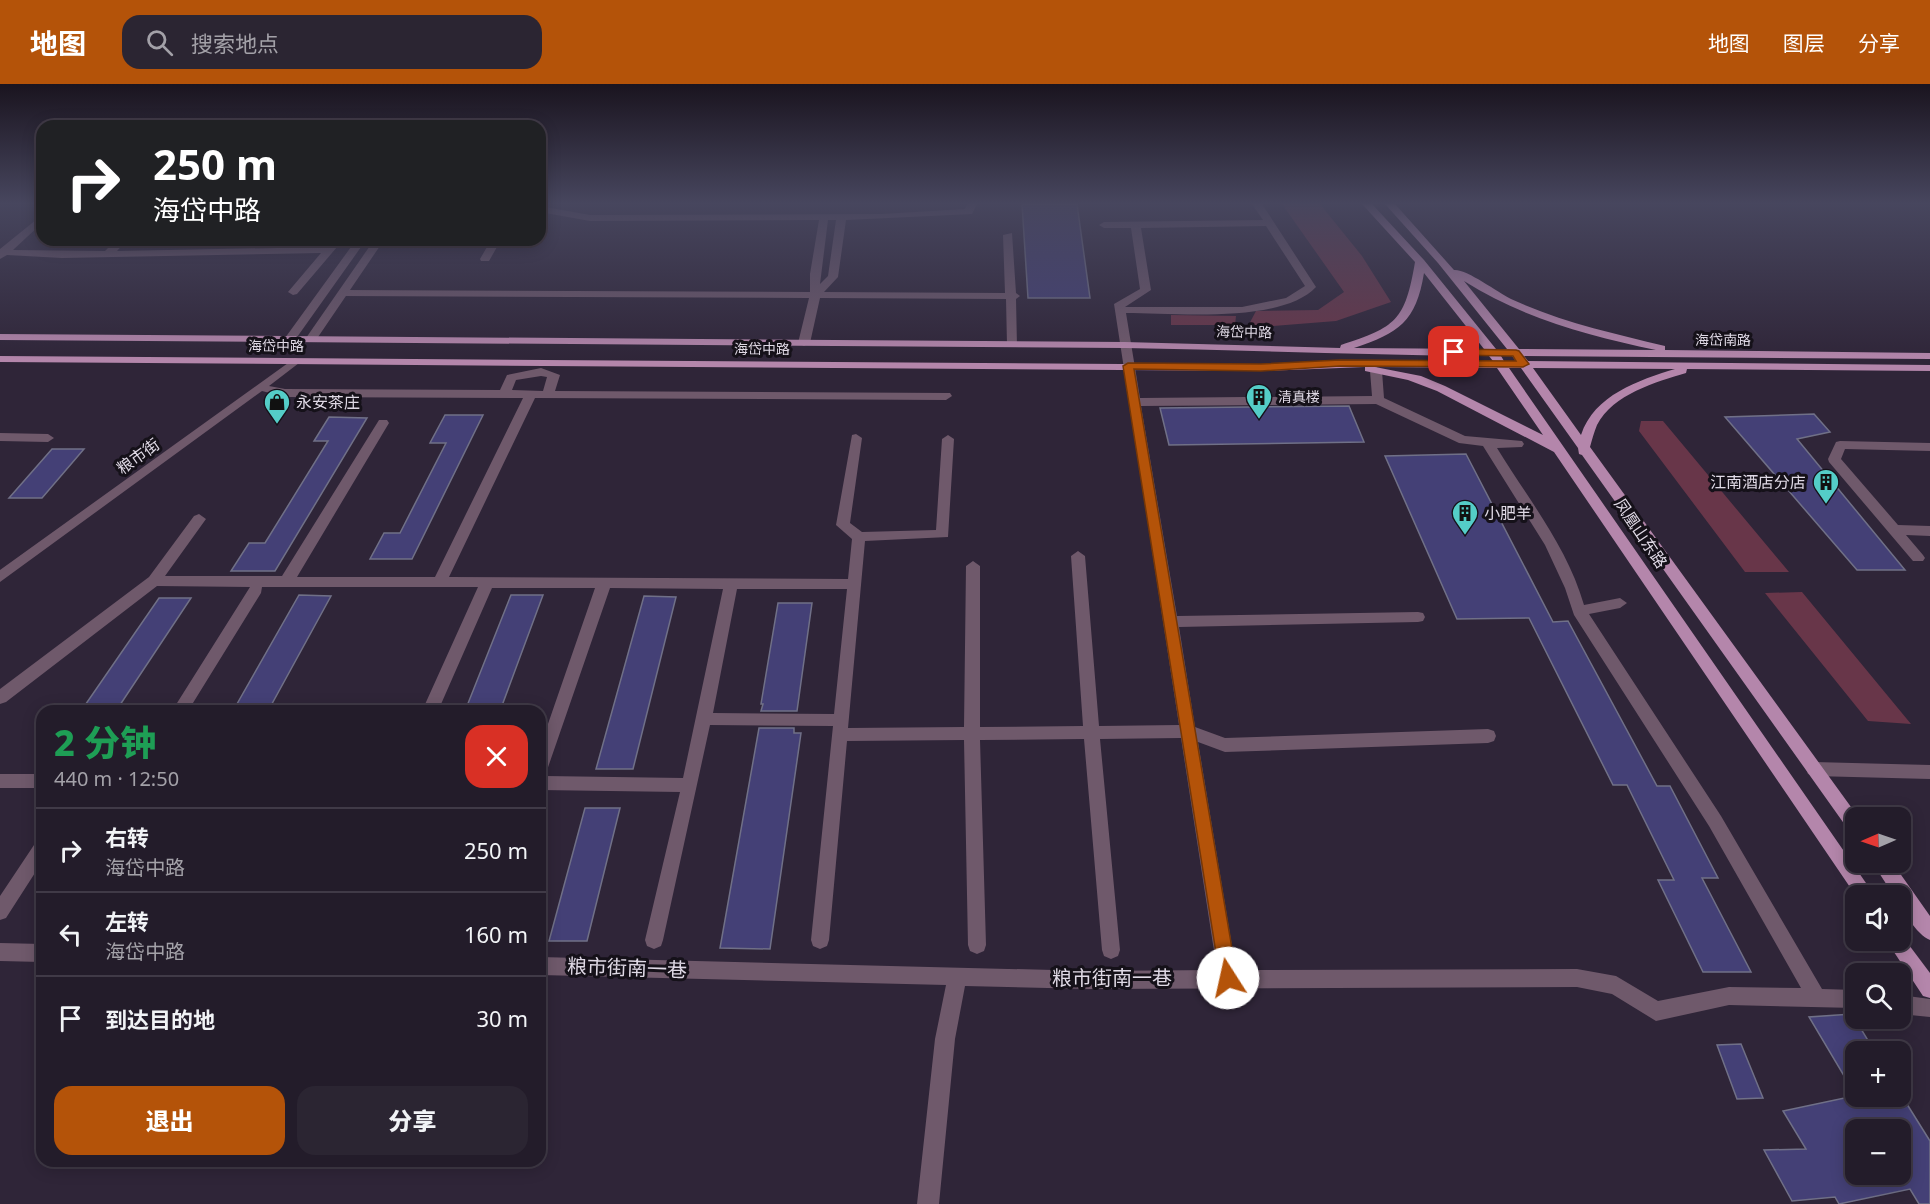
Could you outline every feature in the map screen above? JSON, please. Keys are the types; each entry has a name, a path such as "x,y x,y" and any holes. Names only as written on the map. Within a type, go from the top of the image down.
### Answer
{"main road":[{"name":"凤凰山东路","path":"1415,256 1496,358 1858,885"},
{"name":"凤凰山东路","path":"1438,256 1520,359 1845,812"},
{"path":"1442,261 1482,289 1540,316 1696,361"},
{"path":"1331,351 1381,336 1401,323 1416,298 1420,262"},
{"name":"海岱中路","path":"0,337 1125,345 1258,347 1520,359"},
{"name":"海岱南路","path":"1696,361 1930,356"},
{"name":"海岱中路","path":"0,359 296,361 543,367 1128,366 1261,368 1496,358"},
{"name":"海岱南路","path":"1520,359 1696,361 1930,368"},
{"path":"1584,451 1592,424 1619,397 1653,379 1696,361"},
{"path":"1340,363 1421,381 1449,392 1481,406 1561,451"},
{"path":"1889,873 1930,932"},
{"path":"1904,951 1930,989"}],"street":[{"path":"293,292 325,256"},
{"path":"291,338 349,256"},
{"path":"312,338 368,256"},
{"path":"804,343 815,295 818,256"},
{"path":"815,295 833,277 836,256"},
{"path":"1009,256 1013,345"},
{"path":"1141,256 1146,290 1119,304 1228,978"},
{"path":"1120,310 1242,310 1289,301 1311,287 1291,256"},
{"path":"343,293 1015,296"},
{"name":"粮市街","path":"0,577 296,361"},
{"path":"506,392 510,377 543,367 554,375 548,393"},
{"path":"1376,371 1378,400"},
{"path":"260,387 285,393 506,392 946,396"},
{"path":"440,583 531,393"},
{"path":"1134,402 1378,400 1463,440 1518,444"},
{"path":"286,582 383,423"},
{"path":"0,437 48,438"},
{"path":"856,438 843,525 859,537 943,534 948,439"},
{"path":"1487,442 1561,559 1574,590 1579,611 1715,821 1816,997"},
{"path":"1918,558 1834,459 1840,446 1930,447"},
{"path":"0,698 154,581 199,519"},
{"path":"1894,530 1930,531"},
{"path":"820,939 859,537"},
{"path":"1078,556 1111,950"},
{"path":"973,566 972,734 977,945"},
{"path":"154,581 856,584"},
{"path":"433,705 487,583"},
{"path":"546,753 604,584"},
{"path":"654,939 690,785 731,584"},
{"path":"184,705 256,588"},
{"path":"1579,611 1620,603"},
{"path":"1170,622 1418,617"},
{"path":"703,719 972,734 1187,731 1225,745 1488,736"},
{"path":"1814,769 1930,772"},
{"path":"0,781 36,781"},
{"path":"546,783 690,785"},
{"path":"0,912 36,856"},
{"path":"0,952 36,953"},
{"name":"粮市街南一巷","path":"546,966 1090,980 1577,978 1616,986 1656,1011 1730,996 1845,998"},
{"path":"927,1204 945,1039 958,975"},
{"path":"1911,1005 1930,1008"}],"shaded area":[{"path":"1319,256 1362,256 1391,302 1336,321 1247,328 1256,311 1318,310 1344,292"},
{"path":"1171,315 1236,316 1235,325 1171,325"},
{"path":"1641,421 1663,421 1789,572 1745,572 1639,431"},
{"path":"1802,592 1911,724 1868,721 1765,593"}],"building":[{"path":"1025,256 1084,256 1090,298 1028,298"},
{"name":"清真楼","path":"1349,406 1364,442 1169,445 1160,408"},
{"name":"江南酒店分店","path":"1814,414 1830,432 1797,439 1905,570 1857,570 1725,417"},
{"path":"445,415 483,415 412,559 370,559 384,533 400,533 446,443 430,443"},
{"path":"329,417 367,418 275,571 231,571 249,543 265,543 328,441 314,441"},
{"path":"52,449 84,449 42,498 9,498"},
{"path":"1466,454 1553,622 1568,621 1657,786 1670,786 1718,878 1702,878 1751,972 1703,972 1658,880 1674,880 1627,785 1613,785 1529,618 1457,619 1385,456"},
{"path":"299,595 331,596 271,705 236,705"},
{"path":"511,595 543,595 502,705 467,705"},
{"path":"644,596 676,597 633,769 596,769"},
{"path":"159,598 191,598 120,705 85,705"},
{"path":"778,603 812,603 797,711 761,711"},
{"path":"759,728 794,728 794,733 801,733 770,949 720,948"},
{"path":"585,808 620,808 587,941 549,941"},
{"path":"1845,1014 1845,1029 1861,1029 1868,1041 1845,1041 1845,1078 1809,1017"},
{"path":"1741,1044 1763,1098 1737,1099 1717,1045"},
{"path":"1845,1098 1845,1107 1909,1107 1930,1141 1930,1204 1919,1204 1910,1189 1839,1204 1835,1197 1792,1201 1764,1150 1806,1149 1783,1111"}],"place":[{"name":"清真楼","path":"1259,420"},
{"name":"永安茶庄","path":"277,425"},
{"name":"江南酒店分店","path":"1826,505"},
{"name":"小肥羊","path":"1465,536"}],"route":[{"path":"1228,978 1128,366 1261,368 1340,363 1523,364 1516,353 1454,352"}]}
